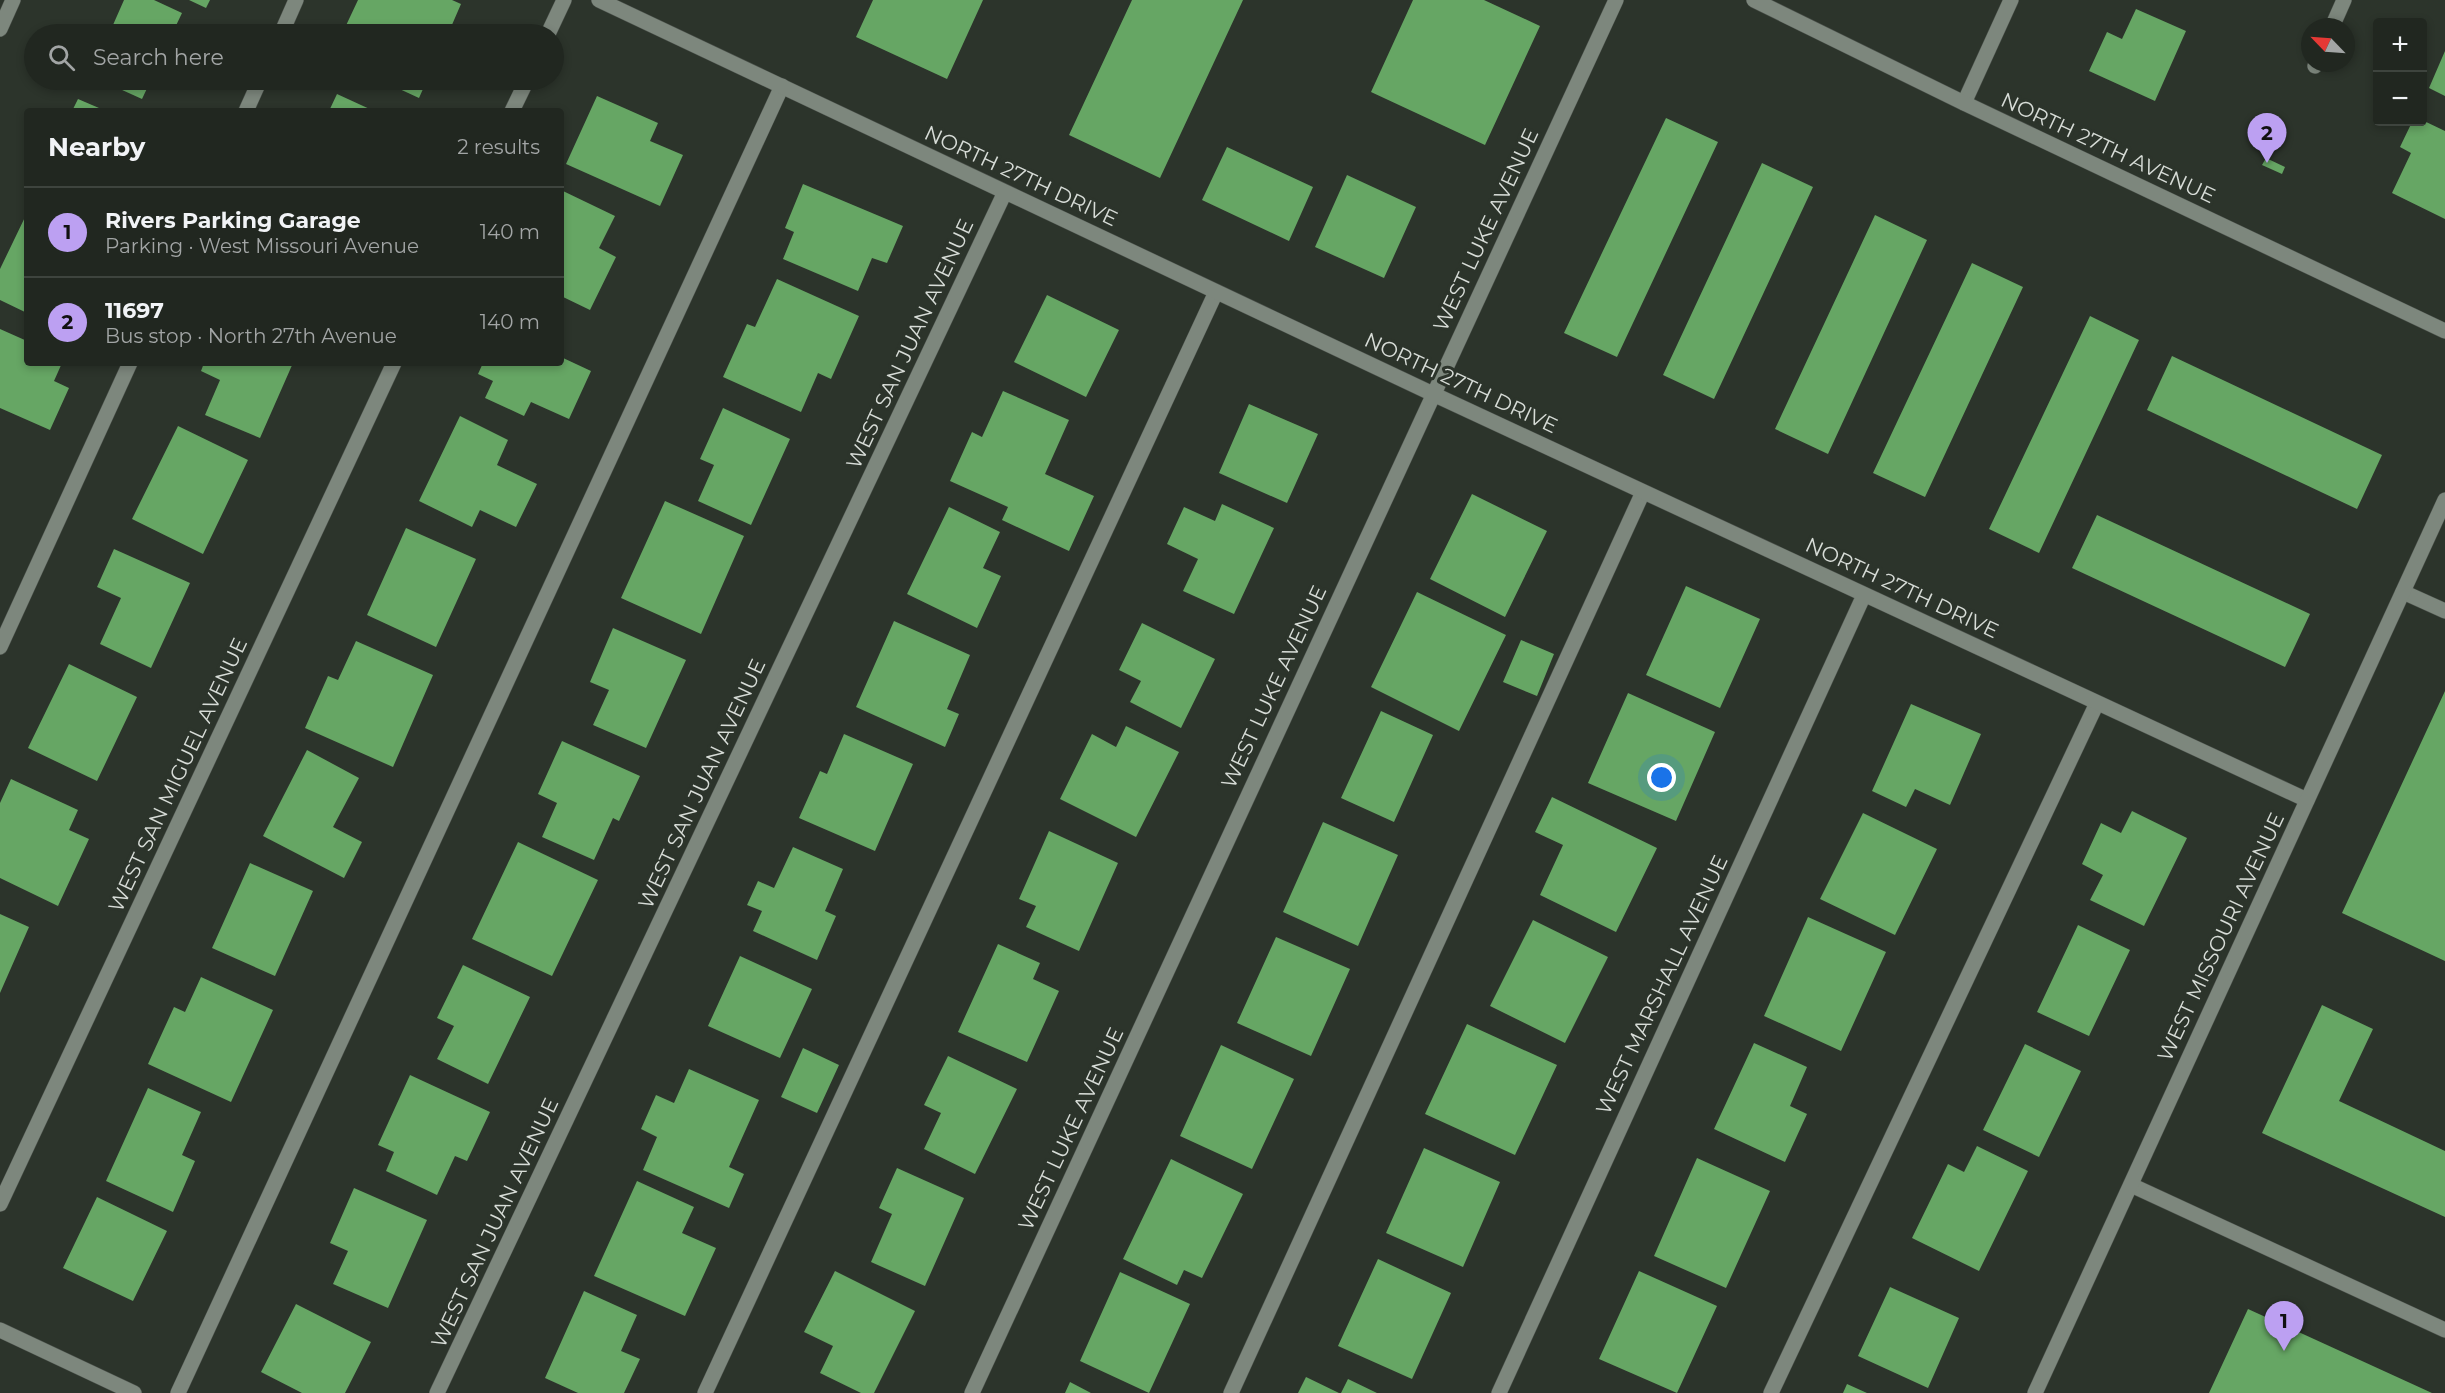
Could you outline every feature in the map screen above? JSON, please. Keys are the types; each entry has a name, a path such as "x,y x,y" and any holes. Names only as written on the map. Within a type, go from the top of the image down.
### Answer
{"street":[{"path":"0,29 13,0"},
{"path":"286,24 297,0"},
{"path":"553,24 564,0"},
{"name":"NORTH 27TH DRIVE","path":"599,0 1433,394 2307,800"},
{"name":"WEST LUKE AVENUE","path":"972,1393 1616,0"},
{"name":"NORTH 27TH AVENUE","path":"1754,0 1964,103 2445,331"},
{"path":"1964,103 2011,0"},
{"path":"2336,18 2344,0"},
{"path":"178,1393 782,86"},
{"path":"247,108 255,90"},
{"path":"513,108 522,90"},
{"name":"WEST SAN JUAN AVENUE","path":"437,1393 1005,192"},
{"path":"705,1393 1216,292"},
{"path":"0,646 129,366"},
{"name":"WEST SAN MIGUEL AVENUE","path":"0,1204 393,366"},
{"path":"1231,1393 1643,492"},
{"name":"WEST MISSOURI AVENUE","path":"2035,1393 2445,500"},
{"path":"2403,592 2445,611"},
{"name":"WEST MARSHALL AVENUE","path":"1499,1393 1864,595"},
{"path":"1771,1393 2097,703"},
{"path":"2131,1185 2445,1330"},
{"path":"0,1330 134,1393"}],"building":[{"path":"124,0 154,0 182,13 177,24 113,24"},
{"path":"189,0 210,0 206,8"},
{"path":"358,0 452,0 461,4 452,24 347,24"},
{"path":"873,0 983,0 947,79 856,37"},
{"path":"1132,0 1243,0 1160,178 1069,135"},
{"path":"1413,0 1484,0 1540,26 1485,145 1371,92"},
{"path":"2136,9 2186,31 2155,101 2089,71 2107,32 2122,39"},
{"path":"2445,51 2445,96 2429,88"},
{"path":"122,90 146,90 142,99"},
{"path":"402,90 423,90 419,98"},
{"path":"337,94 367,108 330,108"},
{"path":"597,96 658,123 650,141 683,155 660,206 566,164"},
{"path":"78,99 99,108 74,108"},
{"path":"1666,118 1718,142 1617,357 1564,333"},
{"path":"2427,122 2445,131 2445,219 2392,193 2411,153 2400,147 2410,126 2427,126"},
{"path":"1227,147 1313,187 1289,241 1202,200"},
{"path":"2266,158 2285,167 2282,174 2262,165"},
{"path":"1762,163 1813,187 1714,399 1663,375"},
{"path":"1347,175 1416,207 1384,278 1315,247"},
{"path":"803,184 903,226 887,263 872,258 858,291 783,259 794,232 785,228"},
{"path":"564,191 615,216 599,248 616,257 590,310 564,297"},
{"path":"1875,215 1927,240 1828,454 1775,429"},
{"path":"24,219 24,312 0,300 0,269"},
{"path":"1972,263 2023,287 1925,497 1873,473"},
{"path":"777,279 859,316 831,379 818,373 801,412 723,377 747,324 755,327"},
{"path":"1047,295 1119,330 1086,397 1014,362"},
{"path":"2090,316 2139,340 2039,553 1989,529"},
{"path":"0,329 24,340 24,366 61,366 54,381 69,388 50,430 0,408"},
{"path":"2172,356 2382,455 2357,509 2147,410"},
{"path":"564,358 591,371 569,419 531,402 524,416 485,398 493,381 478,374 482,366 564,366"},
{"path":"203,366 292,366 260,438 205,415 220,380 201,371"},
{"path":"1003,391 1069,420 1045,474 1094,496 1069,551 1002,520 1008,507 950,481 972,432 982,437"},
{"path":"1249,404 1318,434 1287,503 1219,473"},
{"path":"723,408 790,439 751,525 698,501 714,465 700,459"},
{"path":"460,416 508,440 497,465 537,484 516,527 480,510 472,527 419,501"},
{"path":"178,426 248,460 203,554 132,519"},
{"path":"1472,494 1547,531 1505,617 1430,579"},
{"path":"665,501 744,536 701,634 621,598"},
{"path":"1222,504 1274,528 1234,614 1183,591 1198,559 1167,544 1184,507 1215,521"},
{"path":"949,507 1000,532 983,568 1001,576 977,628 907,594"},
{"path":"2097,515 2310,614 2285,667 2072,568"},
{"path":"406,528 476,559 436,647 367,615"},
{"path":"114,549 190,583 151,668 100,644 121,598 97,587"},
{"path":"1686,586 1760,619 1720,708 1646,675"},
{"path":"1417,592 1506,635 1459,731 1371,687"},
{"path":"894,621 970,655 947,709 959,714 945,747 856,707"},
{"path":"1142,623 1215,659 1181,728 1130,702 1141,681 1119,670"},
{"path":"613,628 686,660 646,748 593,725 609,690 590,682"},
{"path":"1521,640 1554,654 1537,696 1503,682"},
{"path":"356,641 433,675 393,767 305,728 328,676 338,680"},
{"path":"69,664 137,697 97,781 28,748"},
{"path":"2445,691 2445,961 2342,913"},
{"path":"1628,693 1715,732 1676,821 1588,783"},
{"path":"1911,704 1981,734 1950,805 1915,789 1906,807 1872,791"},
{"path":"1381,711 1433,735 1394,822 1341,798"},
{"path":"1126,726 1179,752 1136,837 1060,799 1092,734 1116,747"},
{"path":"844,734 913,764 875,851 799,818 820,771 827,774"},
{"path":"562,741 640,776 619,821 613,818 594,860 542,837 557,803 538,794"},
{"path":"307,750 359,778 333,827 362,842 344,878 263,836"},
{"path":"11,779 78,810 69,830 89,839 58,906 0,878 0,803"},
{"path":"1552,797 1657,848 1616,932 1540,895 1563,845 1535,832"},
{"path":"2132,811 2187,838 2144,926 2090,900 2103,875 2082,864 2101,823 2121,833"},
{"path":"1863,813 1937,849 1895,935 1820,899"},
{"path":"1323,822 1398,855 1358,946 1283,912"},
{"path":"1049,831 1118,863 1079,951 1026,927 1036,906 1019,899"},
{"path":"518,842 598,880 552,976 472,939"},
{"path":"793,847 843,869 825,911 836,916 817,960 753,931 762,911 747,905 758,881 774,888"},
{"path":"250,863 313,891 275,976 212,948"},
{"path":"0,914 29,927 0,993"},
{"path":"1808,917 1886,952 1841,1051 1764,1016"},
{"path":"1533,920 1608,957 1565,1043 1490,1006"},
{"path":"2078,925 2130,950 2089,1036 2037,1012"},
{"path":"1276,937 1350,969 1311,1056 1237,1023"},
{"path":"998,944 1040,963 1033,979 1059,991 1027,1062 958,1032"},
{"path":"740,956 812,989 780,1058 708,1026"},
{"path":"463,965 530,997 488,1084 437,1059 454,1026 437,1018"},
{"path":"201,977 273,1010 231,1102 148,1064 174,1007 185,1012"},
{"path":"2322,1005 2373,1029 2339,1101 2445,1151 2445,1217 2262,1133"},
{"path":"1467,1024 1557,1065 1515,1155 1425,1114"},
{"path":"1754,1043 1807,1067 1790,1106 1807,1114 1785,1162 1714,1129"},
{"path":"2025,1044 2081,1071 2039,1157 1983,1130"},
{"path":"1221,1045 1294,1079 1252,1169 1180,1136"},
{"path":"803,1048 839,1065 817,1113 781,1097"},
{"path":"948,1056 1017,1089 975,1174 924,1149 941,1113 924,1105"},
{"path":"689,1069 759,1100 729,1167 744,1174 729,1208 643,1170 657,1137 641,1129 656,1095 674,1103"},
{"path":"410,1075 490,1112 467,1161 455,1156 437,1195 386,1171 394,1152 378,1145"},
{"path":"148,1088 201,1112 182,1155 195,1161 173,1212 106,1181"},
{"path":"1977,1146 2028,1171 1979,1271 1912,1238 1948,1164 1964,1172"},
{"path":"1424,1148 1500,1182 1463,1267 1386,1233"},
{"path":"1697,1158 1770,1191 1726,1288 1654,1256"},
{"path":"1171,1159 1243,1194 1202,1278 1184,1270 1177,1285 1123,1259"},
{"path":"897,1168 964,1198 925,1286 871,1262 892,1214 879,1208"},
{"path":"637,1181 694,1207 682,1233 716,1248 685,1316 594,1276"},
{"path":"354,1188 427,1220 388,1308 333,1284 348,1251 330,1243"},
{"path":"97,1197 167,1231 133,1301 63,1268"},
{"path":"1378,1259 1451,1293 1412,1379 1338,1346"},
{"path":"835,1271 915,1311 874,1393 861,1393 820,1373 833,1346 804,1332"},
{"path":"1639,1271 1717,1306 1677,1393 1599,1359"},
{"path":"1120,1272 1190,1304 1149,1393 1080,1361"},
{"path":"1890,1287 1959,1318 1928,1388 1858,1356"},
{"path":"584,1291 637,1315 621,1351 640,1359 624,1393 578,1393 545,1378"},
{"path":"296,1304 371,1342 345,1393 302,1393 261,1372"},
{"path":"2248,1309 2432,1393 2209,1393"},
{"path":"1306,1377 1339,1393 1298,1393"},
{"path":"1348,1379 1377,1393 1341,1393"},
{"path":"1070,1382 1091,1393 1065,1393"},
{"path":"1847,1384 1867,1393 1843,1393"}],"place":[{"name":"11697","path":"2267,163"},
{"name":"Rivers Parking Garage","path":"2284,1351"}]}
